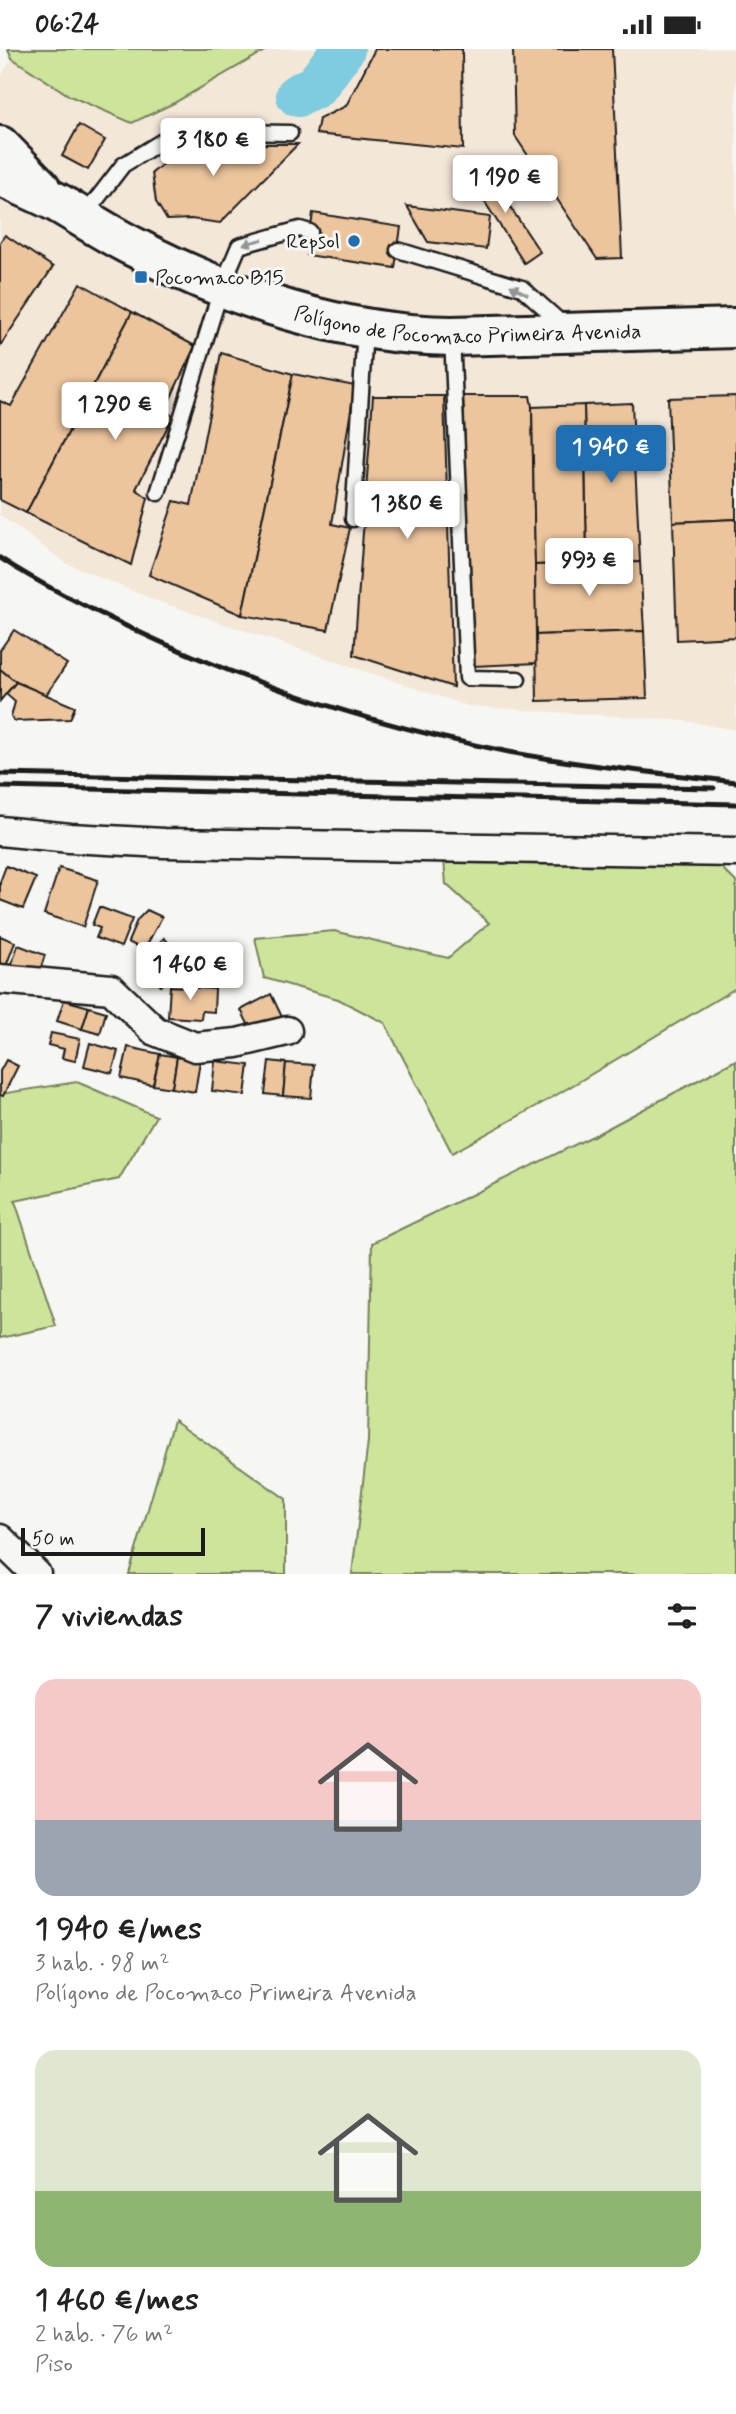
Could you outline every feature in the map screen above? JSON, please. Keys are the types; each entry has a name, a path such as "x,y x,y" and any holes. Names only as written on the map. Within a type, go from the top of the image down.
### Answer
{"street":[{"name":"Polígono de Pocomaco Primeira Avenida","path":"0,146 70,210"},
{"name":"Polígono de Pocomaco Primeira Avenida","path":"0,176 70,210 136,248 222,286 271,304 365,329 418,336 452,336 736,328"},
{"path":"0,831 164,843 736,852"},
{"path":"0,979 111,989 155,1031 195,1047 237,1043 287,1031"},
{"path":"0,1539 36,1574"}],"lane":[{"path":"70,210 122,165 164,139 222,132 290,133"},
{"path":"158,493 222,286 239,246 300,229 310,232"},
{"path":"398,250 522,288 572,333"},
{"path":"353,519 365,329"},
{"path":"452,336 467,678 518,679"}],"shaded area":[{"path":"268,49 736,49 736,730 686,721 468,706 157,601 66,563 0,515 0,78 12,58 70,96 174,103"}],"green space":[{"path":"8,49 268,49 174,103 132,123 70,96 12,58"},
{"path":"444,860 720,866 736,882 736,988 553,1097 452,1153 385,1023 338,999 264,978 255,938 334,931 448,958 489,923 446,884"},
{"path":"736,1060 736,1574 352,1574 368,1441 372,1243 597,1134"},
{"path":"77,1082 156,1116 119,1179 15,1201 56,1326 0,1338 0,1094"},
{"path":"174,1420 286,1499 286,1574 129,1574"}],"building":[{"path":"375,49 462,49 463,149 316,134 319,119 346,106"},
{"path":"513,49 612,49 622,258 597,259 515,136"},
{"path":"79,125 105,140 88,170 62,156"},
{"path":"223,141 233,144 298,144 220,223 191,219 167,220 156,202 152,173 188,143"},
{"path":"481,163 540,252 524,263 472,182"},
{"path":"407,206 490,217 486,249 428,242"},
{"name":"Repsol","path":"313,213 401,227 395,268 307,255"},
{"path":"5,235 53,267 0,346 0,242"},
{"path":"80,283 132,312 26,513 0,500 0,401 11,406"},
{"path":"132,312 195,346 165,410 173,416 136,489 148,498 131,565 26,513"},
{"path":"221,353 293,374 242,615 149,575 174,501 191,505"},
{"path":"293,374 355,386 332,524 350,528 328,630 242,615"},
{"path":"373,396 444,396 453,687 354,655"},
{"path":"463,396 530,396 537,663 473,666"},
{"path":"736,396 736,519 673,522 668,398"},
{"path":"632,403 640,562 587,563 584,405"},
{"path":"584,405 587,563 535,565 532,407"},
{"path":"736,519 736,637 677,640 673,522"},
{"path":"640,562 644,631 536,635 535,565"},
{"path":"14,630 67,664 46,695 16,682 0,669 0,650"},
{"path":"644,631 647,698 537,701 536,635"},
{"path":"0,669 16,682 0,701"},
{"path":"16,682 75,707 70,719 15,721 11,717 15,702 6,694"},
{"path":"6,866 36,878 23,909 0,900 0,882"},
{"path":"59,868 98,880 83,927 44,914"},
{"path":"99,907 132,919 121,947 96,938 100,928 92,925"},
{"path":"147,910 162,917 144,950 128,942 137,920"},
{"path":"0,936 15,942 6,966 0,964"},
{"path":"164,938 186,960 161,986 146,971 152,964 145,957"},
{"path":"18,945 45,955 38,976 11,967"},
{"path":"170,986 215,989 214,1012 202,1011 201,1019 168,1017"},
{"path":"271,994 282,1017 252,1032 241,1010"},
{"path":"64,1000 89,1007 82,1029 57,1021"},
{"path":"89,1007 106,1012 100,1034 82,1029"},
{"path":"51,1033 80,1039 75,1061 62,1058 64,1049 48,1045"},
{"path":"90,1043 118,1051 112,1073 84,1066"},
{"path":"128,1047 160,1054 153,1085 121,1078"},
{"path":"160,1054 177,1057 172,1088 153,1085"},
{"path":"177,1057 200,1061 195,1092 172,1088"},
{"path":"6,1060 18,1066 3,1096 0,1095 0,1071"},
{"path":"215,1061 249,1065 245,1095 212,1091"},
{"path":"269,1061 286,1063 283,1096 265,1094"},
{"path":"286,1063 314,1065 311,1098 283,1096"}],"waterway":[{"path":"298,95 316,86 343,49"}],"railway":[{"path":"0,558 78,602 172,647 266,685 362,716 509,752 736,782"},
{"path":"0,774 714,788"},
{"path":"0,787 736,804"}],"place":[{"name":"Repsol","path":"354,241"},
{"name":"Pocomaco B15","path":"141,277"}]}
